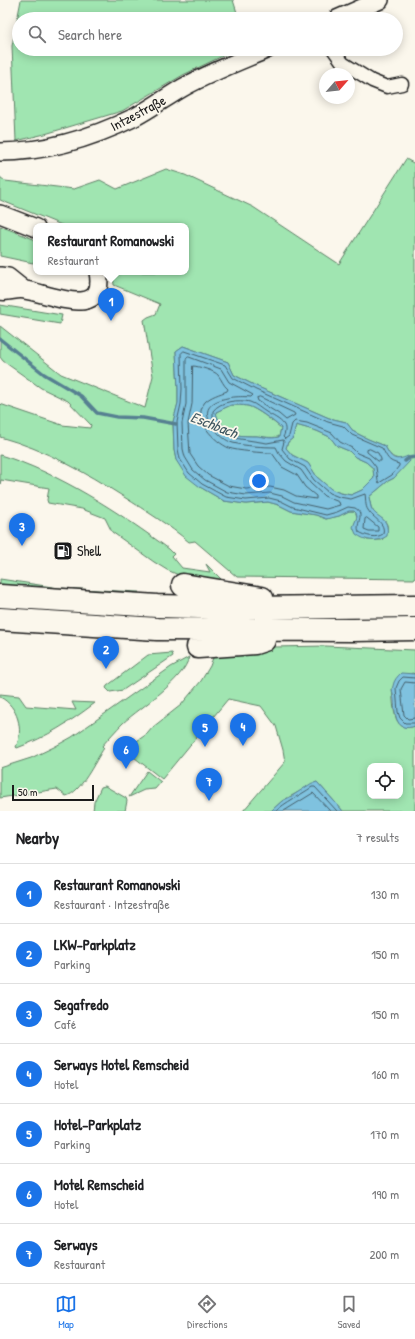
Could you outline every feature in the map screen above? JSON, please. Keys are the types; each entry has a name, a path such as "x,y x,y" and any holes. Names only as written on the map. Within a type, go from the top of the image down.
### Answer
{"highway":[{"path":"183,585 250,595 300,608"},
{"path":"0,596 157,606 241,608 415,606"},
{"path":"0,619 157,629 415,629"},
{"path":"198,647 255,643 303,629"}],"main road":[{"path":"353,12 380,0"},
{"name":"Intzestraße","path":"0,152 20,151 49,146 86,137 105,130 145,111 199,80 252,56"},
{"path":"0,214 33,227"},
{"path":"0,291 6,292 23,289 76,302 88,300 97,290 99,283 98,275"},
{"path":"0,276 8,277 23,289"}],"street":[{"path":"338,56 343,63 372,81 387,87 402,84"}],"green space":[{"path":"21,0 233,0 237,12 19,12"},
{"path":"12,56 222,56 183,75 122,111 16,141"},
{"path":"406,159 415,164 415,579 237,577 195,541 189,542 157,518 94,478 33,448 0,437 0,404 62,425 90,428 91,425 68,401 41,388 3,361 0,357 0,326 61,374 145,408 153,376 144,320 156,314 160,304 114,285 113,275 189,275 189,223 57,223 0,200 0,177 5,181 74,189 100,180 117,189 166,169 185,175 253,207 339,264","holes":["183,346 228,362 234,375 329,418 346,422 354,432 385,446 394,458 400,459 394,478 388,481 369,497 371,507 374,512 386,523 386,533 382,540 367,540 355,523 357,517 354,511 349,511 339,516 326,519 316,515 291,511 279,505 268,502 246,504 224,501 200,487 176,460 174,450 173,422 178,403 176,351"]},
{"path":"0,226 33,239 33,263 0,256"},
{"path":"0,305 62,315 60,324 0,314"},
{"path":"231,405 248,406 260,412 281,428 279,437 237,435 230,432 218,419 216,412"},
{"path":"296,425 317,431 330,437 337,446 349,451 355,457 366,462 373,468 374,478 362,490 351,495 331,490 317,477 308,463 292,455 286,448 288,442 293,438"},
{"path":"0,455 22,462 44,472 88,495 169,549 174,554 172,556 182,568 210,572 206,564 226,584 188,579 167,570 112,532 105,518 82,509 48,503 49,488 1,480 0,484"},
{"path":"0,579 59,588 139,592 86,591 17,586 0,584"},
{"path":"326,646 415,650 415,674 412,673 392,688 395,716 398,722 407,728 415,726 415,811 343,811 317,782 282,801 271,811 243,811 285,762 276,726 261,706 228,699 162,779 130,754 128,747 147,734 153,727 181,705 201,681 210,666 214,655 222,650"},
{"path":"172,653 173,656 123,690 110,692 106,688 148,655"},
{"path":"189,657 179,675 171,684 123,723 102,746 104,748 87,776 72,794 66,796 57,789 0,798 0,768 31,758 72,737 171,667"},
{"path":"0,694 19,696 26,706 76,710 72,702 95,703 58,728 17,748 19,733 18,719 11,706 0,697"},
{"path":"147,771 161,782 155,789 144,790 129,797"},
{"path":"105,786 126,798 127,801 125,811 93,811 94,802 101,787"}],"water":[{"path":"183,346 228,362 234,375 329,418 346,422 354,432 385,446 391,456 396,459 408,456 410,461 394,478 388,481 369,497 373,511 385,521 387,536 379,540 367,540 356,534 353,527 357,517 354,511 349,511 339,516 326,519 316,515 291,511 279,505 268,502 246,504 224,501 200,487 186,476 176,460 174,450 173,422 178,403 176,351","holes":["231,405 242,405 256,409 281,428 279,437 270,438 237,435 230,432 218,419 216,412","296,425 317,431 330,437 337,446 349,451 355,457 366,462 373,468 374,478 362,490 351,495 340,493 331,489 317,477 308,463 292,455 286,448 288,442 293,438"]},
{"path":"401,673 415,674 415,726 409,728 400,725 396,717 392,692 395,680"},
{"path":"317,782 343,811 271,811 282,801 312,783"}],"waterway":[{"name":"Eschbach","path":"0,339 44,374 81,396 97,413 117,417 143,418 176,424"},
{"name":"Eschbach","path":"405,461 409,458 415,457"}],"place":[{"name":"Restaurant Romanowski","path":"111,321"},
{"name":"Segafredo","path":"22,546"},
{"name":"Shell","path":"63,551"},
{"name":"LKW-Parkplatz","path":"106,669"},
{"name":"Serways Hotel Remscheid","path":"243,746"},
{"name":"Hotel-Parkplatz","path":"205,747"},
{"name":"Motel Remscheid","path":"126,769"},
{"name":"Serways","path":"209,801"}]}
